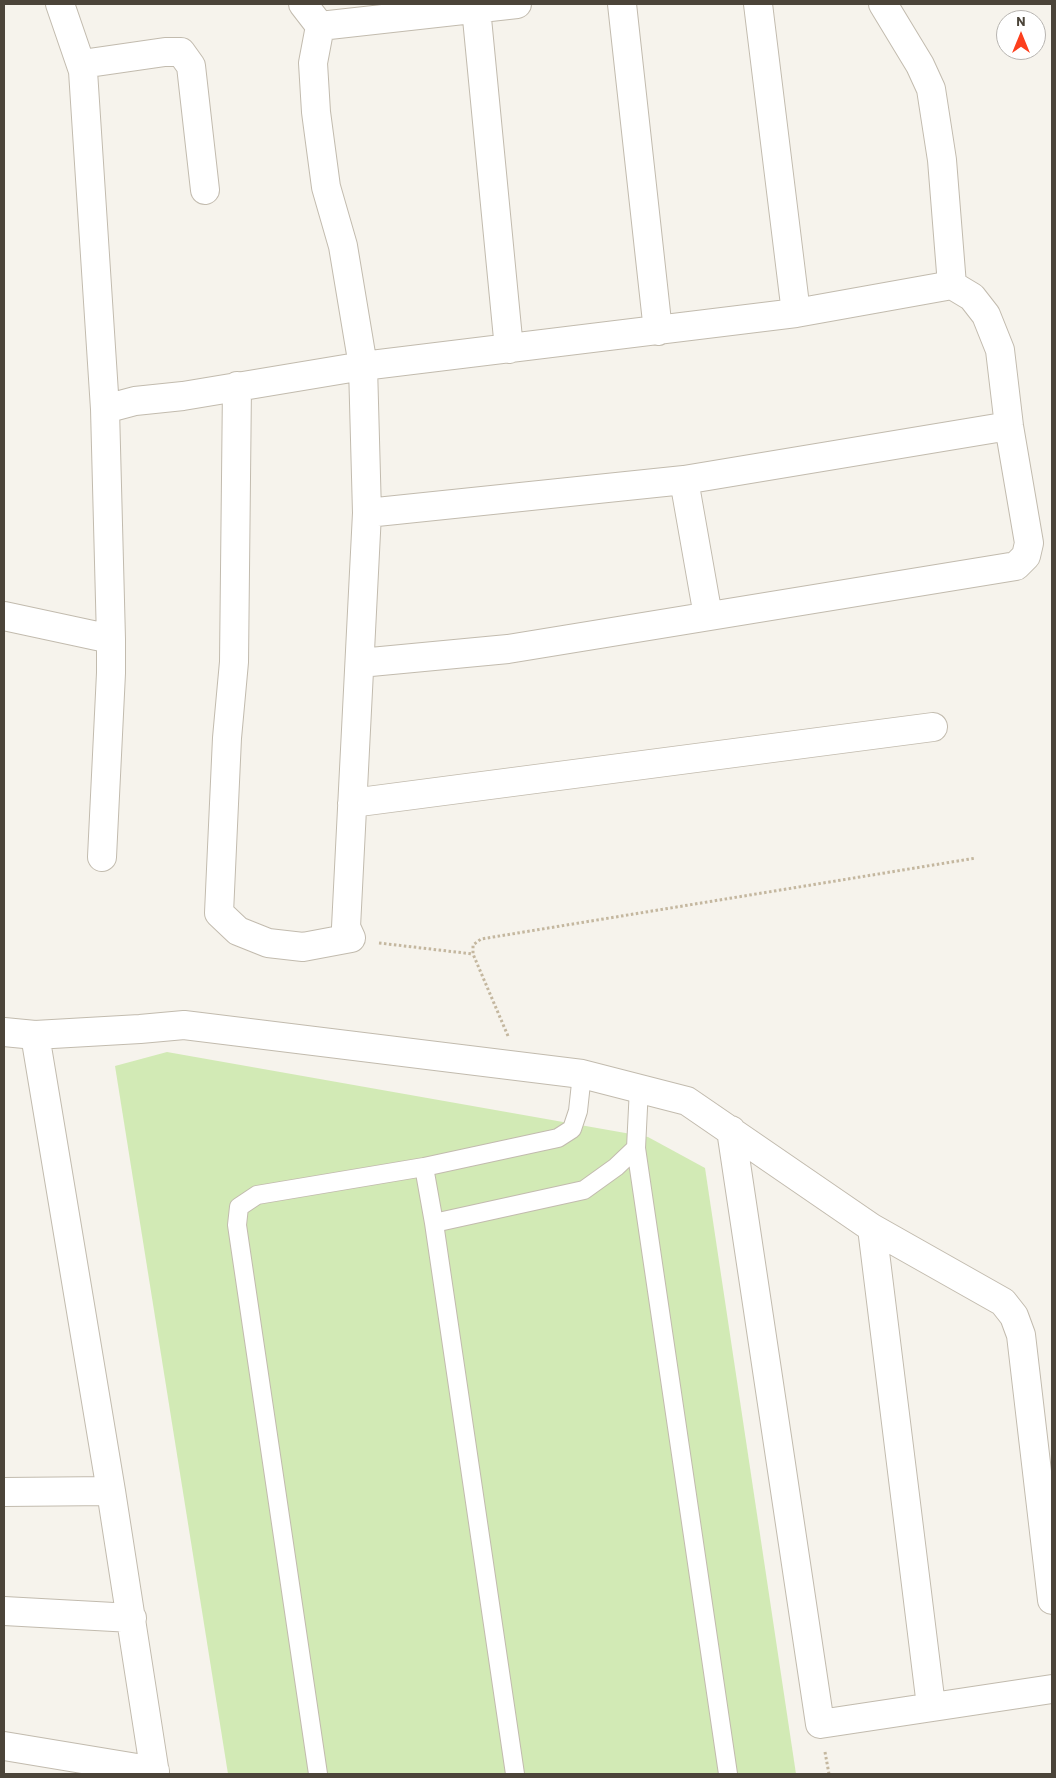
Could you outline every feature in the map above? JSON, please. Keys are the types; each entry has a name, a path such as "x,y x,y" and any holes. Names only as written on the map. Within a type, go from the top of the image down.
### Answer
{"street":[{"path":"60,4 82,64 106,409 111,673 102,857"},
{"path":"237,386 234,662 227,738 218,913 238,931 268,943 303,947 351,938 346,926 367,513 363,366 343,246 326,187 316,112 313,63 320,26 303,4"},
{"path":"320,26 517,4"},
{"path":"622,4 658,331"},
{"path":"758,4 796,313"},
{"path":"883,4 920,64 931,89 942,160 952,285"},
{"path":"476,8 509,349"},
{"path":"82,64 165,52 181,52 191,66 205,190"},
{"path":"106,409 135,401 184,396 363,366 796,313 952,285 972,297 986,315 1000,350 1009,426 1029,542 1026,556 1016,566 508,648 360,664"},
{"path":"367,513 684,480 1009,426"},
{"path":"684,480 708,616"},
{"path":"4,616 111,639"},
{"path":"352,802 933,727"},
{"path":"4,1032 35,1034 184,1025 582,1074 687,1101 872,1228 1002,1302 1014,1316 1021,1335 1042,1418 1052,1600"},
{"path":"4,1746 155,1773 132,1618 35,1034"},
{"path":"731,1130 820,1724 1052,1689"},
{"path":"872,1228 931,1706"},
{"path":"4,1492 111,1491"},
{"path":"4,1611 132,1618"}],"lane":[{"path":"318,1774 237,1225 239,1207 257,1195 424,1167 558,1138 572,1129 578,1111 582,1074"},
{"path":"639,1088 636,1148 728,1774"},
{"path":"434,1223 584,1190 616,1167 636,1148"},
{"path":"424,1167 434,1223 515,1774"}],"path":[{"path":"521,1066 473,954 473,945 481,939 976,858"},
{"path":"351,938 365,942 473,954"}],"green space":[{"path":"167,1052 648,1137 705,1168 796,1774 228,1774 115,1066"}]}
